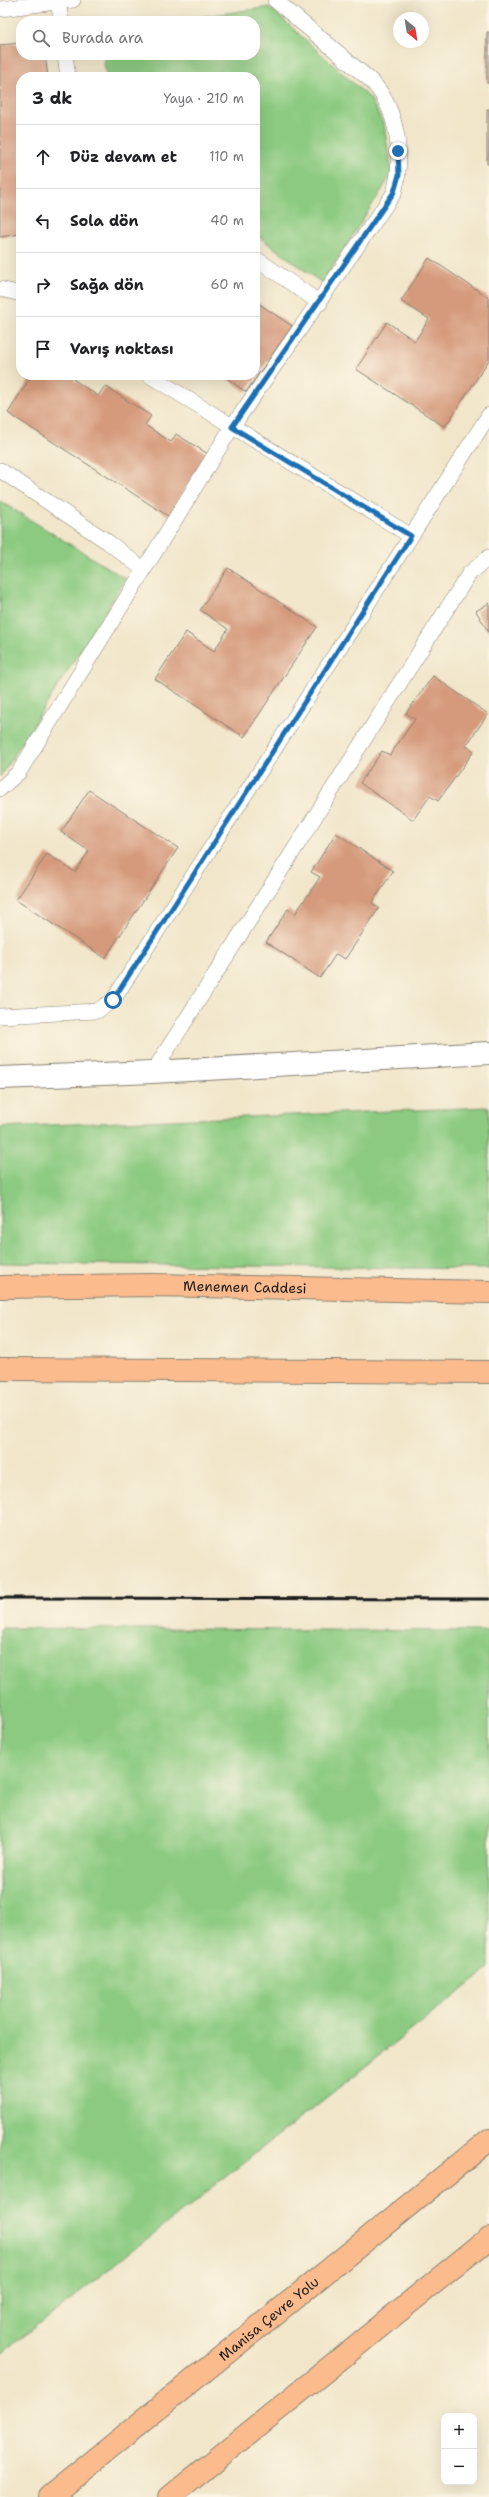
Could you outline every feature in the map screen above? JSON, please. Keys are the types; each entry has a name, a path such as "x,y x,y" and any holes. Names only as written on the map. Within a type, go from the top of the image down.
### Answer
{"main road":[{"name":"Menemen Caddesi","path":"0,1286 152,1285 489,1292"},
{"path":"0,1369 489,1372"},
{"name":"Manisa Çevre Yolu","path":"49,2497 489,2140"},
{"path":"170,2497 489,2238"}],"street":[{"path":"0,1078 153,1072 489,1053"}],"lane":[{"path":"0,9 73,0"},
{"path":"0,789 19,772 232,427 320,303 394,192 399,175 398,151 393,125 385,101 373,83 275,0"},
{"path":"58,1 60,16"},
{"path":"66,60 67,72"},
{"path":"260,261 320,303"},
{"path":"0,289 16,293"},
{"path":"157,380 411,536"},
{"path":"0,1016 97,1011 113,1000 489,415"},
{"path":"0,470 108,542 144,570"},
{"path":"153,1072 469,574 489,557"}],"green space":[{"path":"269,7 370,98 384,125 392,174 322,283 260,238 260,72 106,72 105,60 260,60 260,16 207,16"},
{"path":"0,501 126,579 0,777"},
{"path":"489,1107 489,1269 0,1263 0,1127"},
{"path":"0,1628 489,1631 489,1969 0,2355"}],"building":[{"path":"487,32 489,32 489,83 487,83"},
{"path":"16,43 16,60 46,60 47,72 16,72 16,235 0,237 0,45"},
{"path":"487,109 489,109 489,164 487,164"},
{"path":"429,258 489,298 489,360 445,427 356,369 387,322 415,341 429,319 401,301"},
{"path":"260,304 292,326 260,372"},
{"path":"29,380 74,380 98,396 105,386 151,416 145,425 171,442 176,434 208,454 168,516 8,413"},
{"path":"229,380 254,380 246,392"},
{"path":"228,568 317,627 244,737 155,679 186,632 214,651 228,629 200,610"},
{"path":"489,603 489,633 476,611"},
{"path":"433,676 488,714 466,746 474,751 438,801 430,796 413,820 360,783 382,751 390,755 415,719 406,713"},
{"path":"89,790 178,848 105,958 16,900 47,854 75,872 89,851 61,832"},
{"path":"336,833 393,871 372,903 379,908 345,959 336,954 320,978 266,942 288,909 295,914 320,877 311,872"}],"railway":[{"path":"0,1598 489,1599"}],"route":[{"path":"113,1000 411,536 232,427 320,303 394,192 399,175 398,151"}]}
